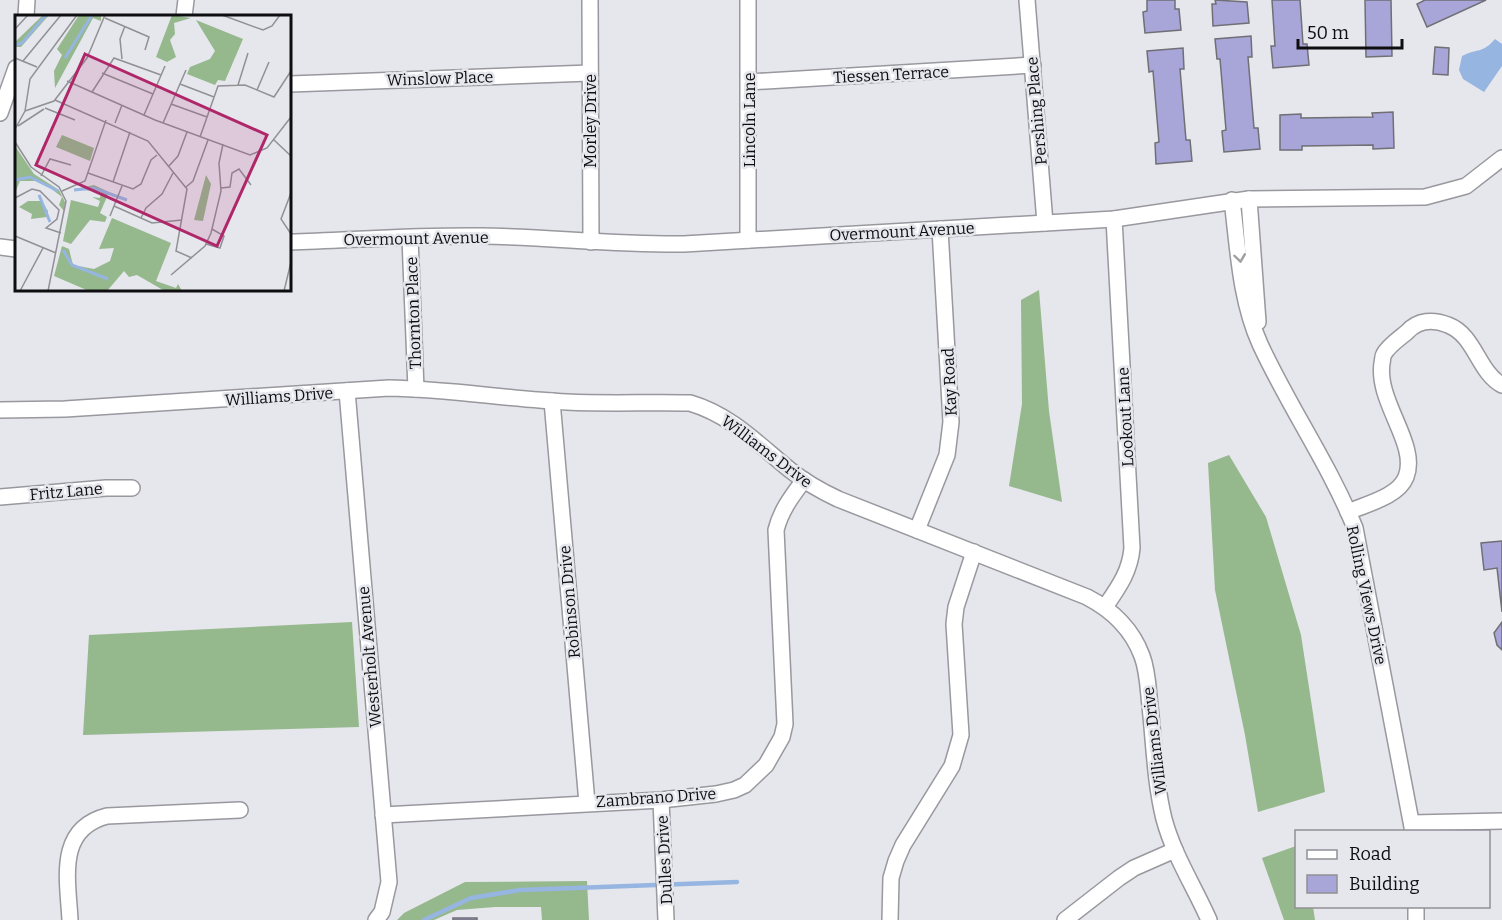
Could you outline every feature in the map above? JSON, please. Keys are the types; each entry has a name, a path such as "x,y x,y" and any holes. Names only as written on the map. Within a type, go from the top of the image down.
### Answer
{"street":[{"path":"26,15 27,0"},
{"path":"184,15 186,0"},
{"name":"Morley Drive","path":"590,0 591,242"},
{"name":"Lincoln Lane","path":"748,0 748,240"},
{"name":"Pershing Place","path":"1027,0 1045,223"},
{"name":"Tiessen Terrace","path":"749,82 1033,65"},
{"path":"0,113 15,72"},
{"name":"Winslow Place","path":"291,84 590,73"},
{"name":"Overmount Avenue","path":"291,242 481,236 684,244 1114,219 1232,200 1425,197 1466,186 1502,158"},
{"name":"Rolling Views Drive","path":"1249,199 1259,343"},
{"name":"Rolling Views Drive","path":"1232,200 1245,298 1259,343 1341,494 1355,528 1412,827"},
{"name":"Lookout Lane","path":"1105,607 1125,577 1131,562 1132,548 1114,219"},
{"name":"Kay Road","path":"917,530 941,472 950,430 951,403 940,229"},
{"name":"Thornton Place","path":"410,238 416,388"},
{"path":"0,247 15,249"},
{"path":"1348,512 1395,491 1406,477 1408,453 1385,395 1380,375 1384,354 1414,325 1433,320 1451,326 1465,337 1494,381 1502,385"},
{"name":"Williams Drive","path":"0,410 64,409 389,388 416,388 552,401 690,403 704,407 727,418 804,480 838,499 1087,597 1105,607 1118,618 1133,638 1142,656 1147,675 1157,776 1164,819 1179,864 1209,920"},
{"name":"Westerholt Avenue","path":"346,391 389,882 382,912 376,920"},
{"name":"Robinson Drive","path":"552,401 587,802"},
{"name":"Zambrano Drive","path":"383,815 587,802 661,800 716,794 745,785 766,765 782,737 785,724 776,530 780,517 804,480"},
{"name":"Fritz Lane","path":"0,497 132,488"},
{"path":"890,920 891,878 896,861 952,766 961,735 954,624 956,607 974,552"},
{"name":"Dulles Drive","path":"661,800 666,920"},
{"path":"70,920 68,853 77,834 86,825 97,818 107,816 240,810"},
{"path":"1412,827 1502,821"},
{"path":"1065,920 1134,868 1175,850"}],"green space":[{"path":"1039,290 1049,411 1062,502 1009,486 1022,404 1021,300"},
{"path":"1229,455 1266,517 1301,635 1325,792 1258,812 1245,735 1215,590 1208,463"},
{"path":"352,622 359,727 83,735 89,635"},
{"path":"1295,846 1295,908 1313,908 1315,920 1284,920 1262,858"},
{"path":"587,881 589,920 542,920 541,907 495,907 457,910 434,920 397,920 404,913 465,882"}],"water":[{"path":"1495,39 1502,44 1502,66 1484,92 1463,79 1459,70 1462,56 1483,49"}],"building":[{"path":"1147,0 1175,0 1175,9 1179,9 1181,30 1145,33 1143,12 1147,11"},
{"path":"1215,0 1247,2 1249,23 1213,26 1212,4 1216,4"},
{"path":"1272,0 1300,0 1303,44 1307,44 1309,65 1273,68 1271,46 1275,46"},
{"path":"1365,0 1391,0 1392,56 1366,57"},
{"path":"1425,0 1486,0 1427,27 1417,4"},
{"path":"1251,36 1252,57 1248,57 1254,128 1258,128 1260,149 1224,152 1222,131 1226,130 1220,59 1217,59 1215,39"},
{"path":"1435,47 1449,48 1448,75 1433,74"},
{"path":"1183,48 1184,69 1180,69 1186,140 1190,140 1192,161 1156,164 1155,143 1159,142 1153,71 1149,72 1147,51"},
{"path":"1393,112 1394,148 1373,149 1373,145 1302,146 1302,150 1280,150 1280,115 1301,114 1301,118 1373,117 1372,113"},
{"path":"1502,541 1502,612 1497,568 1484,570 1481,543"},
{"path":"1502,622 1502,650 1497,645 1494,633"},
{"path":"453,918 477,918 477,920 453,920"}],"waterway":[{"path":"424,920 471,898 520,890 737,882"}]}
